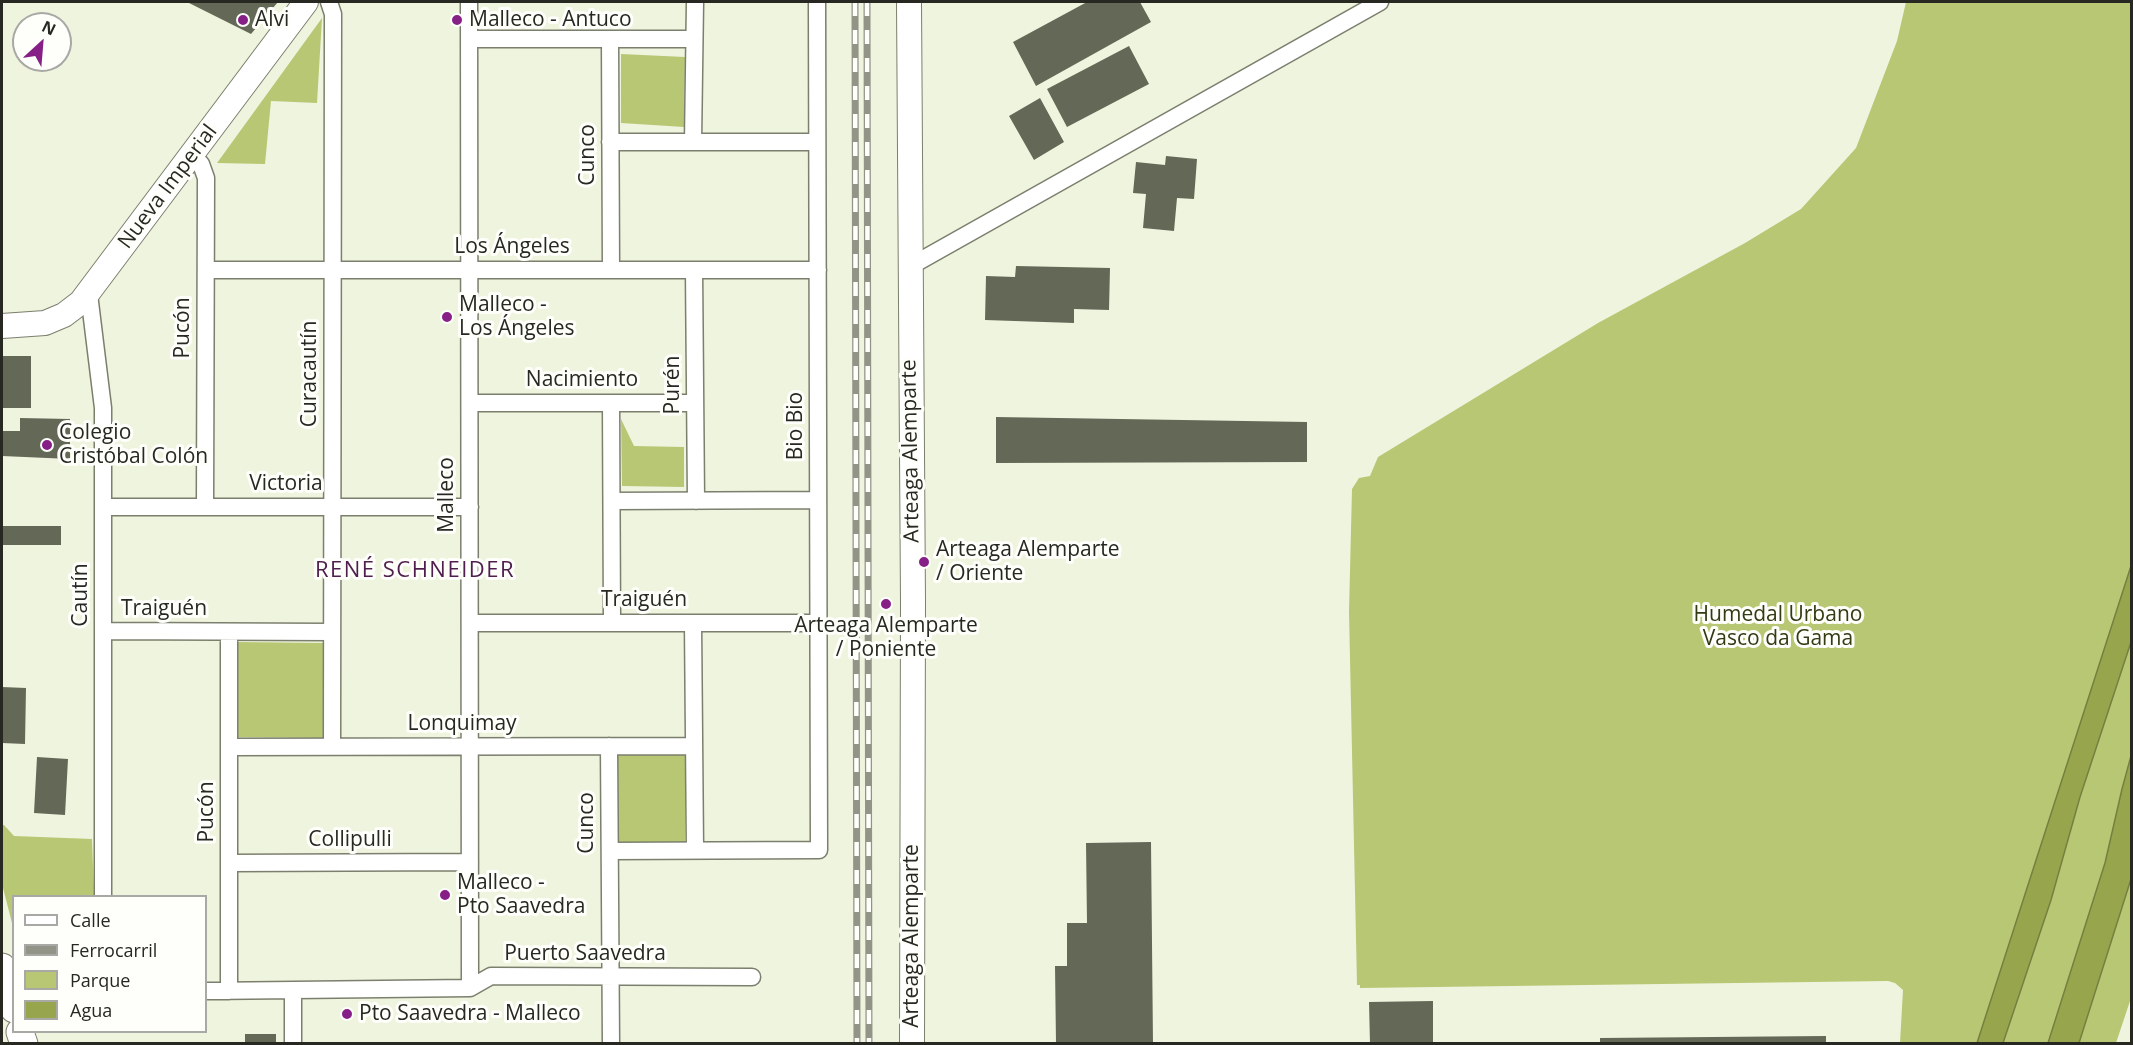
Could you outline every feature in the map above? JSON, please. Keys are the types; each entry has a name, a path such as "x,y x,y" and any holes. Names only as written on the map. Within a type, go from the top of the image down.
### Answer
{"main road":[{"name":"Nueva Imperial","path":"2,326 54,320 73,309 89,294 306,2"},
{"name":"Arteaga Alemparte","path":"909,2 913,603 912,1044"},
{"path":"2,968 12,1002"}],"street":[{"name":"Curacautín","path":"329,2 333,14 332,747"},
{"name":"Malleco","path":"469,2 470,988"},
{"path":"693,142 694,2"},
{"name":"Bio Bio","path":"695,850 819,850 817,2"},
{"path":"909,267 1380,2"},
{"path":"469,39 694,39"},
{"name":"Cunco","path":"610,39 611,270"},
{"path":"610,142 818,142"},
{"name":"Pucón","path":"192,155 201,164 206,178 205,507"},
{"name":"Los Ángeles","path":"206,270 818,270"},
{"name":"Purén","path":"694,270 696,501"},
{"name":"Cautín","path":"89,294 103,408 103,895"},
{"name":"Nacimiento","path":"470,403 695,403"},
{"path":"611,403 612,623"},
{"path":"612,501 818,500"},
{"name":"Victoria","path":"103,507 470,507"},
{"name":"Traiguén","path":"470,622 819,623"},
{"path":"610,851 695,850 693,623"},
{"name":"Traiguén","path":"103,631 332,632"},
{"name":"Pucón","path":"229,632 229,992"},
{"name":"Cunco","path":"609,746 611,1044"},
{"name":"Lonquimay","path":"229,747 694,746"},
{"name":"Collipulli","path":"229,863 470,862"},
{"name":"Puerto Saavedra","path":"207,991 470,988 491,976 752,977"},
{"path":"293,991 293,1044"}],"green space":[{"name":"Humedal Urbano Vasco da Gama","path":"1906,2 2131,2 2132,995 2116,1043 1900,1043 1903,990 1895,983 1888,981 1360,988 1360,985 1357,985 1349,612 1352,489 1359,478 1370,476 1378,457 1598,323 1745,243 1801,209 1856,148 1897,41"},
{"path":"322,18 317,103 271,101 265,164 217,163"},
{"path":"621,54 685,57 684,127 621,123"},
{"path":"621,419 634,446 684,447 684,487 622,486"},
{"path":"235,642 325,643 325,738 235,737"},
{"path":"686,752 685,843 613,843 611,753"},
{"path":"2,825 14,836 92,839 94,895 12,895 12,923 2,884"}],"water":[{"path":"2131,566 2131,642 2080,797 2051,900 2003,1043 1977,1043"},
{"path":"2131,756 2131,879 2079,1043 2048,1043 2105,863"}],"building":[{"name":"Alvi","path":"187,2 278,2 251,34"},
{"path":"1087,2 1140,2 1151,22 1036,86 1013,42"},
{"path":"1129,46 1149,84 1067,127 1047,89"},
{"path":"1040,98 1064,142 1034,160 1009,116"},
{"path":"1166,156 1197,159 1194,199 1177,198 1174,231 1143,228 1146,194 1133,193 1136,162 1165,165"},
{"path":"1016,266 1110,268 1109,310 1074,309 1074,323 985,320 986,276 1015,277"},
{"path":"2,356 31,356 31,408 2,408"},
{"path":"996,417 1307,422 1307,462 996,463"},
{"path":"20,418 70,419 70,459 2,456 2,431 20,431"},
{"path":"2,526 61,526 61,545 2,545"},
{"path":"2,687 26,688 25,744 2,743"},
{"path":"37,757 68,759 65,815 34,813"},
{"path":"1151,842 1153,1044 1056,1044 1055,966 1067,966 1067,923 1087,923 1086,843"},
{"path":"1433,1001 1433,1044 1370,1044 1369,1002"},
{"path":"245,1034 276,1034 276,1044 245,1044"},
{"path":"1826,1036 1826,1044 1600,1044 1600,1038"}],"railway":[{"path":"855,2 857,1044"},
{"path":"867,2 869,1044"}],"place":[{"name":"Alvi","path":"243,20"},
{"name":"Malleco - Antuco","path":"457,20"},
{"name":"Malleco - Los Ángeles","path":"447,317"},
{"name":"Colegio Cristóbal Colón","path":"47,445"},
{"name":"Arteaga Alemparte / Oriente","path":"924,562"},
{"name":"Arteaga Alemparte / Poniente","path":"886,604"},
{"name":"Malleco - Pto Saavedra","path":"445,895"},
{"name":"Pto Saavedra - Malleco","path":"347,1014"}],"district":[{"name":"RENÉ SCHNEIDER","path":"415,571"}]}
